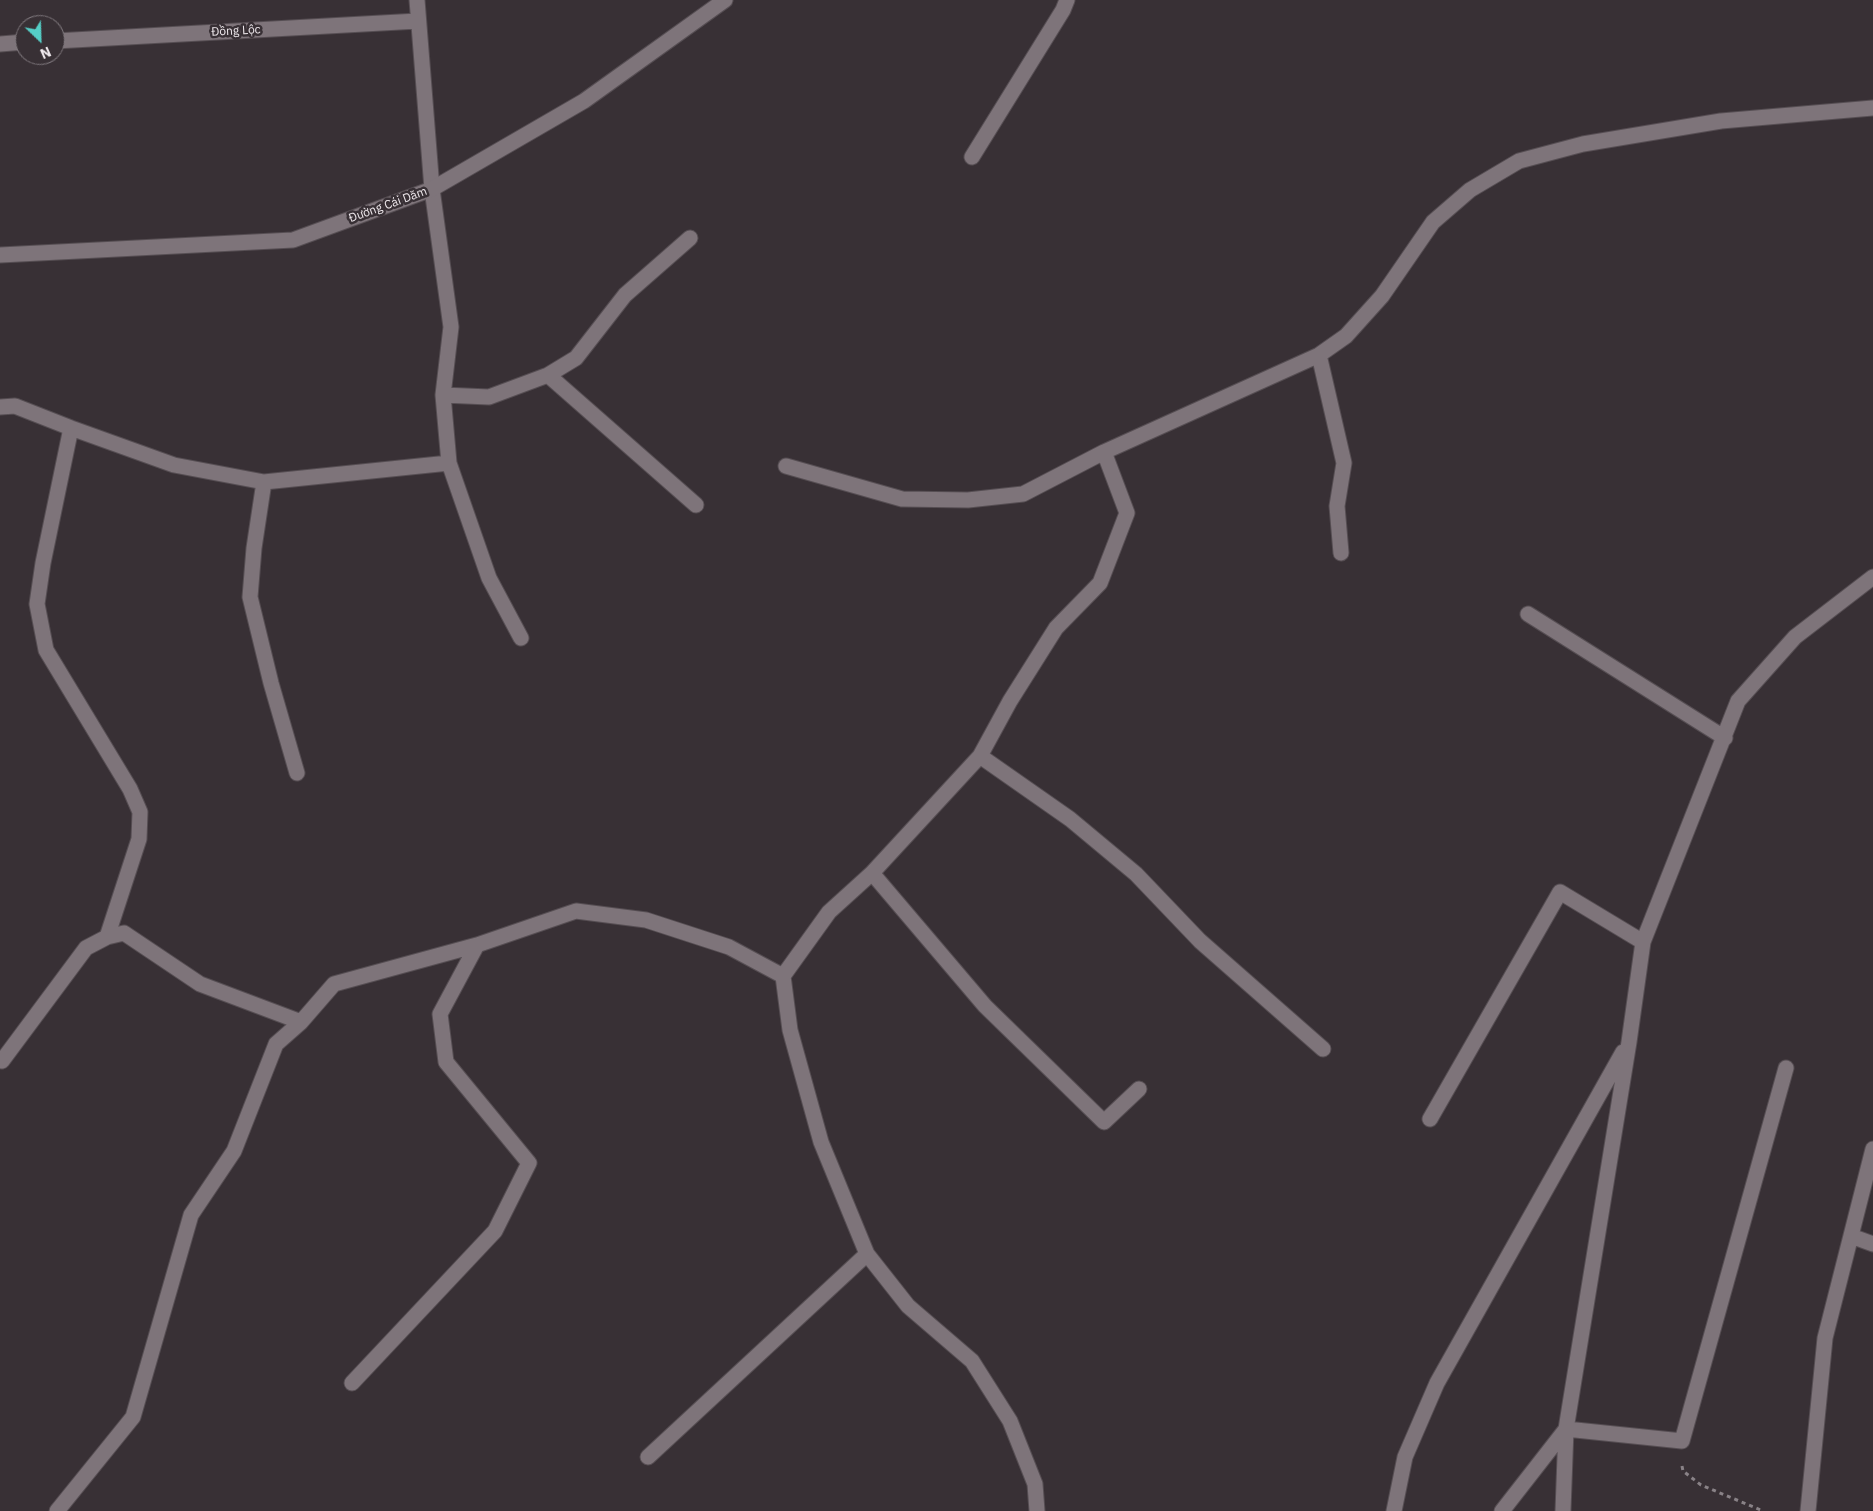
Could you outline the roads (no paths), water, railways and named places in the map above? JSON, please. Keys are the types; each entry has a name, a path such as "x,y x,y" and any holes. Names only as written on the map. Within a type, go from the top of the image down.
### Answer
{"street":[{"path":"417,0 432,189 451,327 443,395 449,463 489,578 520,638"},
{"name":"Đường Cái Dăm","path":"0,255 293,240 432,189 584,102 725,0"},
{"path":"972,157 1063,10 1066,0"},
{"name":"Đồng Lộc","path":"65,40 418,21"},
{"path":"0,44 15,43"},
{"path":"786,466 902,499 968,500 1023,494 1104,452 1319,355 1346,336 1382,296 1433,222 1470,190 1519,161 1583,144 1721,121 1873,108"},
{"path":"443,395 489,397 548,375 576,358 625,295 690,238"},
{"path":"1319,355 1344,463 1337,506 1342,553"},
{"path":"548,375 696,505"},
{"path":"0,407 15,406 174,465 264,482 449,463"},
{"path":"70,428 43,563 37,604 46,650 130,789 140,812 139,839 107,937"},
{"path":"1037,1511 1035,1484 1010,1421 972,1361 908,1306 867,1254 821,1142 790,1030 783,976 829,912 872,873 980,756 1010,701 1056,628 1100,583 1127,513 1104,452"},
{"path":"264,482 254,548 250,597 271,682 297,773"},
{"path":"1563,1511 1566,1429 1629,1042 1643,942 1738,701 1795,636 1873,578"},
{"path":"1528,614 1725,738"},
{"path":"980,756 1070,819 1136,874 1200,941 1323,1049"},
{"path":"872,873 985,1006 1104,1122 1140,1089"},
{"path":"1430,1119 1560,892 1643,942"},
{"path":"57,1511 133,1417 191,1215 234,1151 276,1044 301,1022 334,984 477,944 576,911 646,920 729,947 783,976"},
{"path":"2,1062 86,948 107,937 124,933 200,984 301,1022"},
{"path":"352,1383 495,1231 529,1163 446,1062 440,1014 477,944"},
{"path":"1394,1511 1405,1457 1437,1383 1629,1042"},
{"path":"1566,1429 1682,1441 1786,1068"},
{"path":"1808,1511 1826,1338 1873,1149"},
{"path":"1851,1236 1873,1244"},
{"path":"648,1457 867,1254"},
{"path":"1502,1511 1566,1429"}]}
